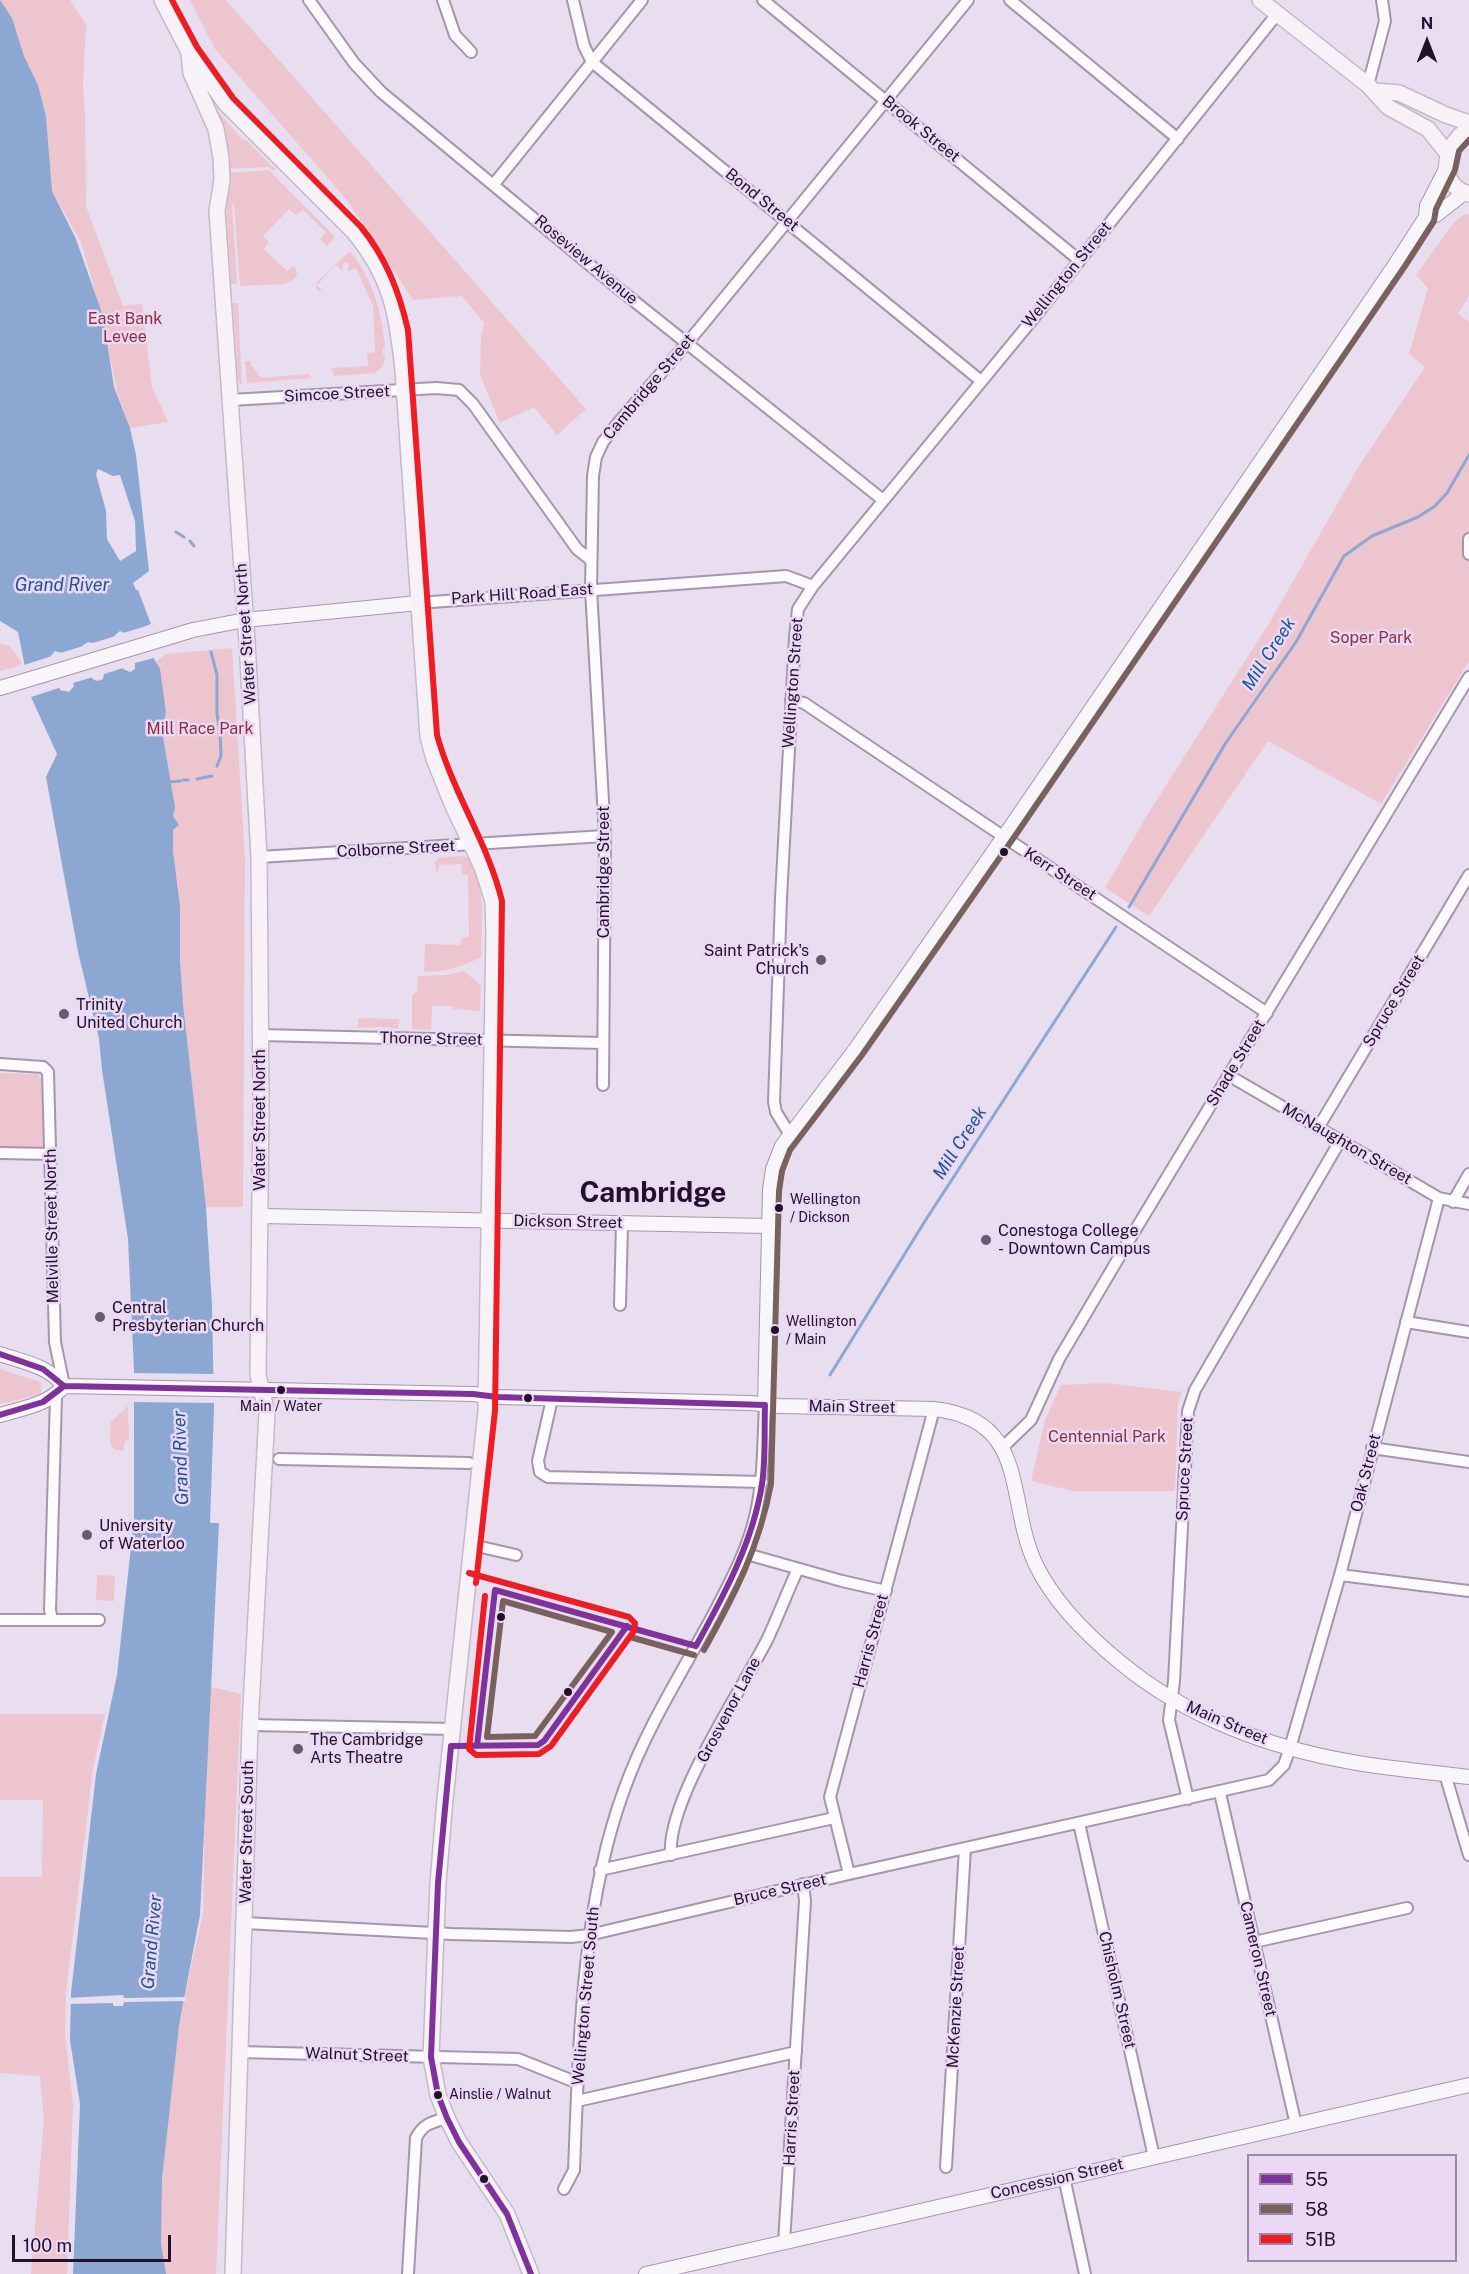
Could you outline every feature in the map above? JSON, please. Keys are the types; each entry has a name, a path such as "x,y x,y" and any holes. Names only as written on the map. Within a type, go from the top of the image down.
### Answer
{"main road":[{"name":"Water Street North","path":"162,0 189,52 191,73 216,129 221,158 222,180 217,211 259,857 258,1375 261,1390"},
{"path":"1260,0 1372,88 1388,107 1428,129 1447,161 1450,180 1467,194 1436,215 1426,217"},
{"path":"189,52 226,104 355,233 382,272 392,300 399,332 428,737 438,770 472,845 493,901 486,1396 482,1463 452,1729 438,1883 431,2057 438,2095 447,2118 459,2142 507,2214 531,2274"},
{"path":"1372,88 1399,93 1469,123"},
{"path":"765,1405 768,1226 772,1169 776,1157 790,1135 855,1050 1003,837 1398,261 1426,217 1427,206 1459,135 1469,129"},
{"name":"Park Hill Road East","path":"0,688 193,630 245,620 418,603"},
{"name":"Dickson Street","path":"260,1216 768,1226"},
{"path":"0,1354 48,1372 57,1378 60,1391 46,1401 0,1415"},
{"name":"Main Street","path":"60,1391 126,1388 220,1389 934,1409 969,1418 992,1434 1002,1446 1012,1467 1027,1546 1042,1577 1073,1616 1104,1648 1135,1674 1172,1699 1224,1724 1290,1748 1361,1763 1469,1777"},
{"name":"Water Street South","path":"233,2274 250,1725 267,1413 261,1390"},
{"name":"Concession Street","path":"646,2274 1469,2085"}],"street":[{"name":"Roseview Avenue","path":"309,0 369,81 883,500"},
{"path":"443,0 455,35 471,52"},
{"name":"Bond Street","path":"573,0 584,46 592,62 981,381"},
{"path":"494,184 642,0"},
{"name":"Brook Street","path":"763,0 1079,260"},
{"name":"Cambridge Street","path":"603,1085 606,836 591,589 592,476 596,457 603,442 618,423 968,0"},
{"path":"1010,0 1178,139"},
{"path":"1372,88 1385,21 1382,0"},
{"name":"Wellington Street","path":"790,1135 776,1112 774,1102 791,700 796,615 800,604 1178,139 1276,14"},
{"name":"Simcoe Street","path":"231,400 436,388 459,390 473,404 578,549 591,560"},
{"path":"1469,538 1469,555"},
{"name":"Park Hill Road East","path":"418,603 786,576 813,586"},
{"name":"Shade Street","path":"1002,1446 1031,1420 1059,1359 1469,677"},
{"name":"Kerr Street","path":"791,700 804,703 1267,1013"},
{"name":"Colborne Street","path":"259,857 606,836"},
{"name":"Spruce Street","path":"1318,1128 1469,875"},
{"name":"Thorne Street","path":"260,1035 603,1043"},
{"name":"Melville Street North","path":"0,1064 43,1066 48,1072 50,1082 55,1342 60,1391 50,1610 52,1619"},
{"name":"McNaughton Street","path":"1228,1075 1439,1198 1469,1204"},
{"name":"Spruce Street","path":"1188,1798 1169,1720 1187,1419 1191,1400 1341,1141"},
{"path":"0,1153 51,1154"},
{"path":"1453,1202 1469,1174"},
{"name":"Oak Street","path":"1290,1748 1340,1575 1439,1198"},
{"path":"620,1305 622,1223"},
{"path":"1406,1322 1469,1332"},
{"path":"552,1399 538,1461 540,1472 548,1477 762,1482"},
{"name":"Wellington Street South","path":"564,2189 574,2170 589,1935 600,1870 611,1828 639,1754 727,1589 743,1553 755,1517 762,1482 765,1405"},
{"name":"Harris Street","path":"849,1874 830,1797 886,1591 886,1581 934,1409"},
{"path":"1372,1448 1469,1462"},
{"path":"279,1459 469,1463"},
{"path":"481,1547 516,1555"},
{"path":"743,1553 886,1591"},
{"name":"Grosvenor Lane","path":"671,1855 670,1843 678,1810 767,1639 798,1569"},
{"path":"1340,1575 1469,1591"},
{"path":"0,1620 99,1620"},
{"path":"250,1725 452,1729"},
{"name":"Bruce Street","path":"245,1923 571,1937 589,1935 803,1884 1269,1780 1284,1765 1290,1748"},
{"path":"1445,1774 1469,1855"},
{"name":"Cameron Street","path":"1220,1792 1296,2125"},
{"path":"600,1870 834,1818"},
{"name":"Chisholm Street","path":"1079,1823 1154,2157"},
{"name":"McKenzie Street","path":"946,2167 964,1848"},
{"name":"Harris Street","path":"784,2243 805,1900 803,1884"},
{"path":"1254,1942 1407,1908"},
{"name":"Walnut Street","path":"239,2052 518,2059 578,2084"},
{"path":"577,2102 796,2052"},
{"path":"408,2274 416,2138 426,2124 447,2118"},
{"path":"1064,2177 1085,2274"}],"green space":[{"name":"East Bank Levee","path":"0,0 70,0 86,24 83,82 86,206 123,306 142,304 152,387 168,422 130,428 117,392 102,316 81,242 52,191 46,116 38,85 24,56 12,18"},
{"path":"190,0 226,0 586,409 557,435 534,407 500,423 480,375 481,338 484,323 462,296 413,300 347,200 215,49"},
{"path":"217,111 243,140 246,140 276,170 269,167 227,169 228,148"},
{"path":"269,170 335,237 327,246 320,239 326,232 303,210 296,215 289,209 263,236 269,242 264,249 287,271 294,266 297,273 295,277 284,284 240,286 234,204 232,204 237,284 231,284 226,204 227,173"},
{"name":"Soper Park","path":"1465,214 1469,215 1469,296 1458,314 1469,322 1469,661 1381,804 1268,741 1149,916 1105,888 1146,817 1269,623 1359,466 1425,367 1409,354 1428,288 1416,275 1454,222"},
{"path":"350,251 365,273 375,296 382,322 385,361 374,373 334,376 331,368 368,366 367,353 375,352 373,306 356,268 347,272 349,263 344,262 342,271 336,265 317,285 322,291 316,288 317,282"},
{"path":"233,303 238,303 242,386 238,380"},
{"path":"245,361 250,361 261,378 309,374 312,378 247,383"},
{"path":"0,644 10,646 22,663 0,671"},
{"name":"Mill Race Park","path":"232,648 245,857 243,1207 206,1207 183,1004 180,906 173,851 173,830 176,823 172,812 175,807 162,732 166,711 156,661 166,654"},
{"path":"461,856 468,858 481,894 481,957 453,968 424,972 425,944 460,945 462,938 469,936 468,876 462,873 461,864 439,865 438,872 435,863 438,858"},
{"path":"464,971 481,985 480,1011 453,1009 453,1006 432,1006 431,1030 412,1029 412,995 417,991 418,976 446,975"},
{"path":"358,1018 400,1019 398,1029 358,1028"},
{"path":"0,1073 37,1074 44,1083 45,1148 0,1147"},
{"path":"0,1369 41,1382 41,1394 0,1404"},
{"name":"Centennial Park","path":"1105,1383 1182,1392 1178,1404 1175,1491 1073,1491 1031,1481 1045,1420 1061,1385"},
{"path":"128,1406 129,1440 125,1441 123,1451 115,1450 110,1444 111,1422"},
{"path":"97,1575 115,1576 114,1601 96,1600"},
{"path":"207,1686 241,1694 216,2274 165,2274 158,2244 161,2189 177,2032 203,1913"},
{"path":"0,1714 105,1714 93,1769 66,1993 65,2035 73,2104 67,2274 31,2274 44,2119 40,2076 0,2073 0,1877 42,1877 43,1800 0,1800"}],"water":[{"name":"Grand River","path":"0,0 12,18 24,56 38,85 46,116 52,191 76,239 103,316 114,387 130,428 136,455 149,571 133,583 151,624 144,627 154,659 160,669 166,712 162,731 175,807 173,816 179,825 173,830 173,851 180,906 183,1004 206,1207 212,1305 214,1407 210,1523 219,1523 200,1915 179,2025 162,2179 161,2244 166,2274 73,2274 80,2104 70,2040 71,1993 96,1774 117,1675 134,1519 134,1371 128,1239 99,1039 78,952 46,777 57,754 31,697 18,632 0,621","holes":["98,469 113,476 120,475 135,521 136,551 120,561 107,539 106,511 96,474","120,631 124,633 135,664 135,669 130,672 123,669 114,636","88,642 93,643 104,674 103,679 98,681 90,676 82,646","55,651 62,653 74,686 69,692 60,690 51,656"]}],"pier":[{"path":"153,624 148,628 157,657 132,664 120,634"},
{"path":"119,635 117,636 126,667 101,675 91,645 88,645 85,646 93,677 70,684 57,654"},
{"path":"55,655 62,687 28,698 21,666"},
{"path":"131,1373 217,1374 217,1403 130,1402"},
{"path":"123,1995 124,1998 187,1997 186,2001 124,2002 123,2006 113,2006 113,2003 68,2004 68,1998"}],"waterway":[{"name":"Mill Creek","path":"1129,907 1225,744 1296,642 1344,556 1372,536 1418,517 1435,506 1447,493 1469,455"},
{"path":"176,532 184,537"},
{"path":"190,541 194,546"},
{"path":"211,652 217,675 217,714 221,756 217,766"},
{"path":"197,779 212,776"},
{"path":"183,780 188,780"},
{"path":"170,782 180,781"},
{"name":"Mill Creek","path":"830,1375 925,1221 1116,927"}],"transit line":[{"name":"51B","path":"172,0 197,47 233,98 361,227 370,239 390,276 408,330 437,735 452,777 488,859 502,901 495,1411 476,1583"},
{"name":"58","path":"704,1650 745,1570 760,1529 771,1484 779,1191 782,1171 790,1150 862,1055 1017,833 1405,266 1434,221 1436,209 1455,170 1459,151 1469,140"},
{"name":"55","path":"0,1354 43,1369 64,1386"},
{"name":"55","path":"64,1386 473,1394 497,1397 765,1405"},
{"name":"55","path":"0,1415 43,1402 64,1386"},
{"name":"55","path":"696,1646 727,1588 752,1527 762,1484 765,1405"},
{"name":"51B","path":"469,1573 629,1617 635,1623 634,1631 551,1746 539,1754 476,1755 469,1749 485,1596"},
{"name":"55","path":"495,1590 696,1646"},
{"name":"55","path":"477,1746 495,1590"},
{"name":"58","path":"503,1601 612,1632 535,1736 487,1737 503,1601"},
{"name":"55","path":"451,1746 538,1745 544,1741 627,1626"},
{"name":"58","path":"630,1637 694,1655"},
{"name":"55","path":"451,1746 438,1883 431,2057 438,2095 447,2118 459,2142 507,2214 531,2274"}],"place":[{"name":"Saint Patrick's Church","path":"821,960"},
{"name":"Trinity United Church","path":"64,1014"},
{"name":"Wellington / Dickson","path":"779,1208"},
{"name":"Conestoga College - Downtown Campus","path":"986,1240"},
{"name":"Central Presbyterian Church","path":"100,1317"},
{"name":"Wellington / Main","path":"775,1330"},
{"name":"Main / Water","path":"281,1390"},
{"name":"University of Waterloo","path":"87,1535"},
{"name":"The Cambridge Arts Theatre","path":"298,1749"},
{"name":"Ainslie / Walnut","path":"438,2095"}],"district":[{"name":"Cambridge","path":"653,1193"}]}
